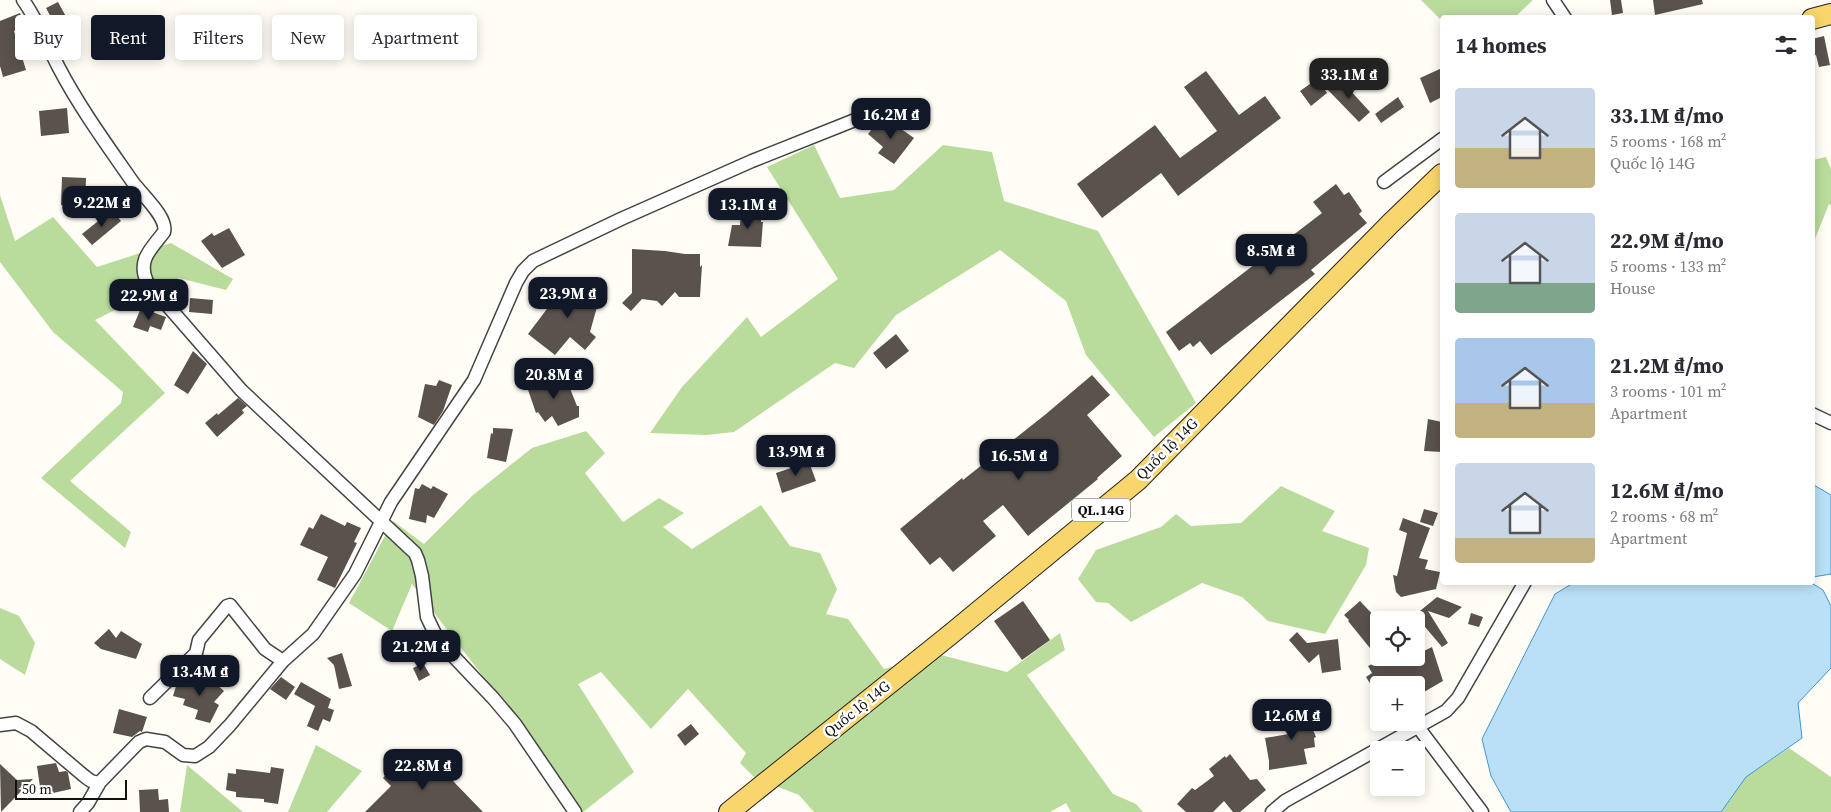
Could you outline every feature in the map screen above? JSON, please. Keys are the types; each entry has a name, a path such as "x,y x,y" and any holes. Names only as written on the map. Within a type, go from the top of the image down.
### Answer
{"main road":[{"path":"1815,18 1831,14"},
{"name":"Quốc lộ 14G","path":"729,812 951,634 1138,480 1391,223 1440,176"}],"street":[{"path":"24,0 31,10 60,69 98,132 137,188 163,220 164,232 144,260 142,268 147,282 241,390 415,553 418,560 427,618 438,640 494,698 515,724 575,812"},
{"path":"1553,0 1563,15"},
{"path":"80,812 88,803 100,782 139,742 146,739 165,742 184,755 195,756 209,748 283,661 313,634 355,574 391,502 474,380 516,283 533,261 621,219 752,161 855,120"},
{"path":"1384,182 1440,140"},
{"path":"1815,415 1831,423"},
{"path":"1425,723 1446,711 1458,698 1522,585"},
{"path":"150,698 196,653 200,640 227,606 230,605 265,650 283,661"},
{"path":"0,725 16,723 31,731 91,782 100,782"},
{"path":"1272,812 1285,801 1411,731"},
{"path":"1421,731 1482,812"}],"green space":[{"path":"1421,0 1533,0 1517,15 1440,15 1440,19"},
{"path":"814,145 840,198 894,190 943,145 992,152 1004,201 1098,231 1196,403 1154,437 1086,355 1066,301 1000,250 896,315 854,368 835,363 734,432 706,435 650,433 682,387 747,317 761,337 838,279 767,167"},
{"path":"1826,157 1831,169 1831,205 1829,204 1815,239 1815,160"},
{"path":"0,195 15,241 53,217 97,267 171,243 233,279 226,290 179,278 95,320 165,393 70,481 131,532 125,548 41,478 121,403 123,392 53,332 0,262"},
{"path":"586,431 605,453 585,473 623,522 659,498 684,513 663,527 692,549 761,505 790,546 820,553 837,589 826,614 848,619 884,669 941,655 1007,672 1060,633 1065,650 1027,675 1113,794 1136,804 1143,812 1071,812 1066,803 1050,812 814,812 799,795 755,778 740,763 746,753 688,689 651,729 601,672 578,684 634,772 583,812 579,812 512,714 412,584 392,631 349,603 393,521 424,544 473,495 532,448"},
{"path":"1281,486 1335,511 1322,531 1369,548 1366,565 1325,634 1268,621 1242,597 1202,583 1131,622 1108,603 1096,602 1078,579 1096,550 1161,527 1176,514 1191,526 1241,523"},
{"path":"0,608 19,616 35,643 25,675 0,659"},
{"path":"316,745 362,771 327,812 288,812"},
{"path":"1789,748 1831,777 1831,812 1721,812 1746,777"},
{"path":"187,765 243,812 180,812"}],"water":[{"path":"1815,486 1831,495 1831,574 1815,577"},
{"path":"1570,585 1815,585 1823,590 1831,606 1831,668 1798,703 1802,738 1746,777 1721,812 1511,812 1491,776 1482,739 1555,594"}],"building":[{"path":"1610,0 1621,0 1623,13 1612,15"},
{"path":"1653,0 1702,0 1703,4 1655,15"},
{"path":"58,2 65,15 50,15 46,8"},
{"path":"15,15 15,60 23,60 26,70 3,77 0,66 0,21"},
{"path":"1824,36 1830,65 1819,67 1815,55 1815,38"},
{"path":"1440,69 1440,98 1430,103 1420,78"},
{"path":"1206,71 1239,115 1265,96 1281,118 1178,196 1161,173 1102,218 1077,184 1155,125 1180,158 1217,131 1184,87"},
{"path":"1339,78 1370,112 1359,122 1327,89"},
{"path":"1317,79 1327,93 1311,106 1300,91"},
{"path":"1398,97 1404,107 1381,123 1375,114"},
{"path":"67,108 69,133 41,136 39,111"},
{"path":"881,118 895,130 897,126 914,138 894,164 878,153 883,147 868,134"},
{"path":"62,177 86,178 85,206 61,205"},
{"path":"1336,184 1344,195 1349,192 1362,211 1359,214 1367,223 1311,270 1315,274 1211,355 1200,341 1193,347 1190,343 1179,351 1166,332 1322,213 1313,202"},
{"path":"112,210 121,221 92,245 82,234"},
{"path":"741,210 761,210 761,222 763,222 761,247 728,246 732,225 740,225"},
{"path":"229,228 245,255 222,268 201,241 212,233 214,236"},
{"path":"632,249 700,254 700,267 702,265 700,297 679,297 675,292 662,306 657,301 642,299 631,311 622,303 632,293"},
{"path":"578,280 596,286 595,289 599,290 597,307 590,332 596,337 585,350 570,337 555,355 528,334 557,298 559,290 565,292 566,289 577,289"},
{"path":"190,298 213,300 212,314 189,312"},
{"path":"141,308 166,317 161,330 150,326 148,332 133,327"},
{"path":"896,334 909,351 886,369 873,353"},
{"path":"193,351 207,364 188,394 174,385"},
{"path":"559,374 564,382 567,381 577,406 579,406 579,417 558,426 552,416 545,422 538,412 536,413 526,384"},
{"path":"1092,375 1110,395 1087,415 1122,456 1098,479 1028,536 1003,505 983,521 996,536 953,572 940,557 930,565 900,529 962,478 963,480 1046,414"},
{"path":"439,380 452,385 443,411 434,425 418,417 425,384 436,386"},
{"path":"238,398 247,406 242,410 244,413 217,437 205,423"},
{"path":"1428,419 1440,422 1440,452 1424,451"},
{"path":"493,428 513,429 506,462 487,458"},
{"path":"809,462 816,481 782,493 776,473"},
{"path":"422,484 431,489 433,486 448,494 434,518 427,515 426,523 409,519 415,488 419,489"},
{"path":"1424,509 1438,513 1433,526 1420,522"},
{"path":"321,514 345,526 347,522 361,528 354,542 357,543 335,588 317,580 328,557 300,545 309,527 313,529"},
{"path":"1403,518 1430,528 1419,558 1428,560 1425,569 1440,572 1436,589 1401,597 1396,592 1393,575 1397,576 1407,533 1399,530"},
{"path":"1437,597 1462,607 1449,618 1428,611 1448,643 1442,647 1425,627 1425,611 1420,611"},
{"path":"1023,601 1050,640 1022,660 994,621"},
{"path":"1360,601 1370,612 1370,648 1349,620 1344,615"},
{"path":"1471,613 1483,617 1479,627 1468,624"},
{"path":"109,629 116,638 121,631 142,644 136,659 101,649 94,643"},
{"path":"1297,632 1307,643 1338,639 1341,670 1322,673 1319,654 1309,663 1289,640"},
{"path":"1432,647 1443,681 1425,691 1425,676 1370,676 1370,683 1366,677 1372,673 1368,666 1425,666 1425,650"},
{"path":"342,653 352,686 339,689 334,665 327,658"},
{"path":"423,663 430,675 419,681 413,668"},
{"path":"190,675 214,682 224,691 214,702 219,705 210,723 195,719 198,710 183,705 185,699 173,696 177,683 188,685"},
{"path":"281,677 295,687 286,700 270,689"},
{"path":"301,682 331,699 328,708 334,710 330,722 323,719 318,731 307,726 315,706 294,694"},
{"path":"1300,700 1316,737 1314,738 1315,747 1304,749 1307,764 1269,770 1265,738 1294,733 1285,707"},
{"path":"119,709 147,717 142,732 140,731 132,737 113,733"},
{"path":"691,724 699,734 685,746 677,735"},
{"path":"425,752 483,812 365,812 391,786 383,778 391,769 400,777"},
{"path":"1230,754 1250,780 1257,779 1266,790 1240,812 1233,812 1224,801 1213,812 1186,812 1177,804 1192,788 1195,790 1214,776 1209,769"},
{"path":"56,763 59,772 66,771 68,773 71,789 44,795 42,786 40,787 37,766"},
{"path":"0,764 17,780 33,779 1,812"},
{"path":"271,767 284,769 278,804 264,802 264,799 236,797 236,792 226,790 228,773 236,774 236,769 270,773"},
{"path":"158,789 159,800 168,799 169,812 140,812 139,790"}]}
